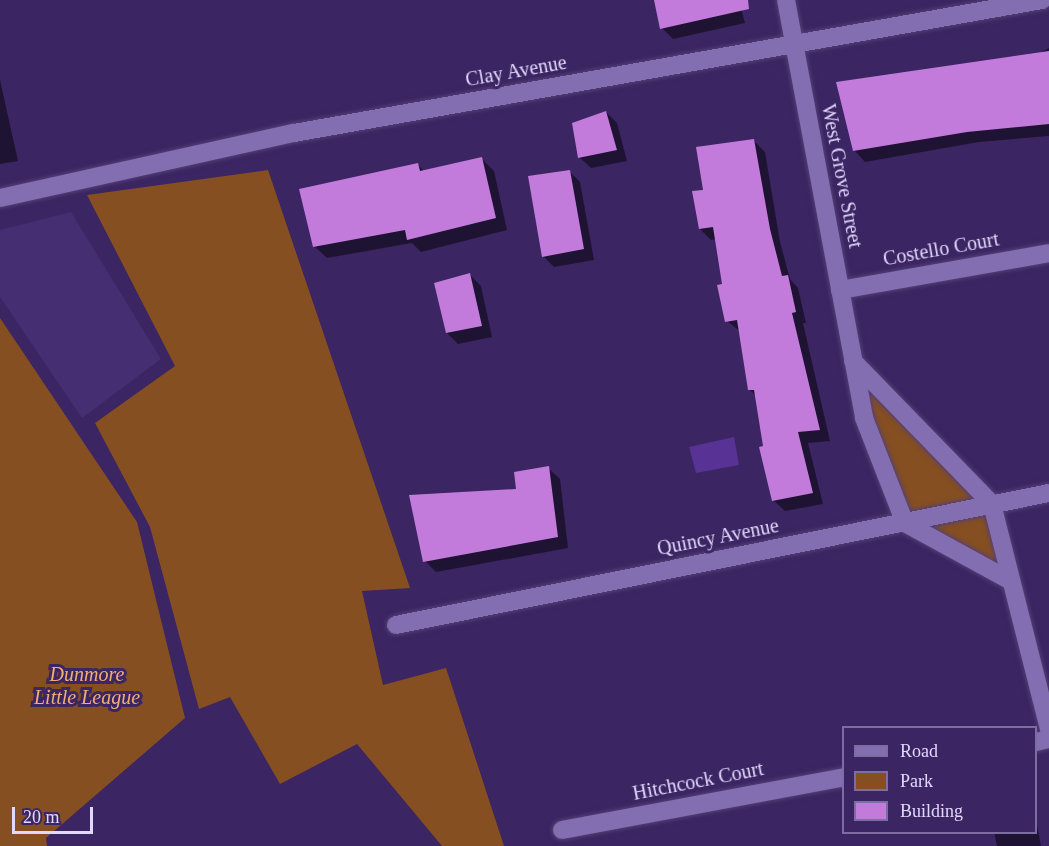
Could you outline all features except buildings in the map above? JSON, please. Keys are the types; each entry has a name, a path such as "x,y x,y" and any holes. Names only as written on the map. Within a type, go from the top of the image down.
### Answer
{"street":[{"name":"West Grove Street","path":"786,0 864,418 905,523"},
{"name":"Clay Avenue","path":"0,198 294,133 1042,0"},
{"name":"Costello Court","path":"840,290 1049,252"},
{"path":"854,361 992,504 1049,730"},
{"name":"Quincy Avenue","path":"396,625 1049,493"},
{"path":"905,523 1011,581"},
{"name":"Hitchcock Court","path":"562,830 842,777"}],"shaded area":[{"path":"71,212 161,359 82,418 0,297 0,230"},
{"path":"734,437 739,465 696,473 689,447"}],"green space":[{"path":"268,170 410,588 362,591 383,685 446,668 504,846 442,846 357,744 280,784 230,697 199,709 150,527 95,423 175,366 87,195"},
{"name":"Dunmore Little League","path":"0,318 137,522 185,718 46,838 47,846 0,846"},
{"path":"853,361 992,504 1011,581 905,523"}]}
